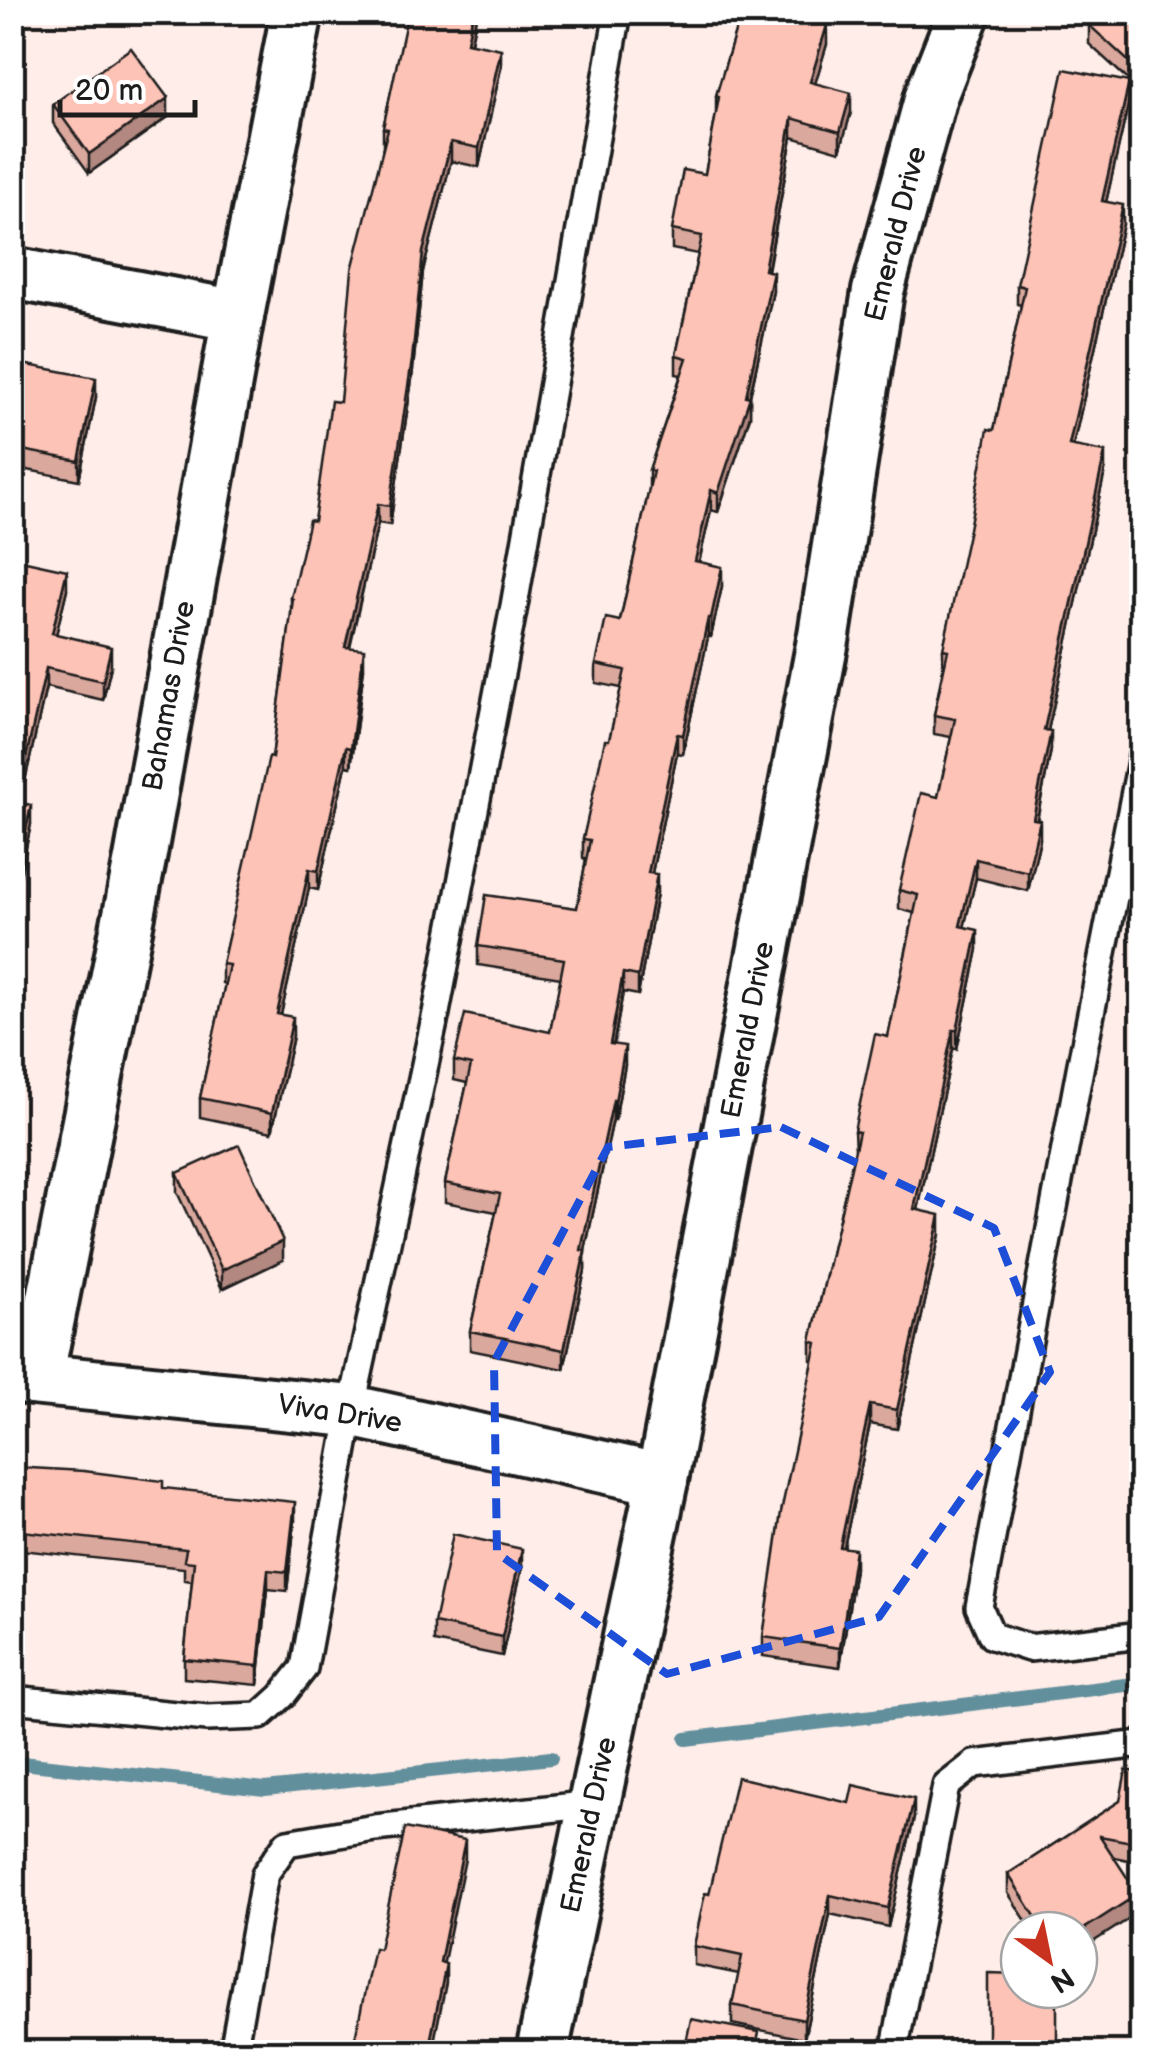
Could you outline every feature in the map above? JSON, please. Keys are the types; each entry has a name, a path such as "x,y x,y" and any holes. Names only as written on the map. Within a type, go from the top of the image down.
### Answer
{"street":[{"name":"Bahamas Drive","path":"25,1378 140,859 297,12"},
{"name":"Emerald Drive","path":"542,2052 662,1480 824,635 878,292 931,96 964,12"},
{"path":"12,274 238,316"},
{"name":"Viva Drive","path":"25,1378 352,1411 662,1480"}],"lane":[{"path":"12,1698 207,1718 260,1716 304,1668 352,1411 444,974 618,12"},
{"path":"1142,756 979,1607 992,1636 1029,1648 1142,1635"},
{"path":"894,2052 946,1786 974,1764 1142,1744"},
{"path":"232,2052 266,1874 287,1843 375,1828 593,1804"}],"highlighted area":[{"path":"781,1127 994,1228 1050,1372 879,1617 667,1674 497,1553 494,1362 608,1147"}],"building":[{"path":"408,12 473,12 467,42 501,49 479,148 451,142 423,252 412,360 390,506 378,504 345,647 364,649 351,748 346,747 318,871 309,869 277,1014 293,1017 272,1113 200,1098 229,965 222,964 269,757 272,758 291,598 309,520 314,521 331,401 340,402 352,270 388,129 383,128"},
{"path":"741,12 819,12 815,22 827,25 810,82 851,93 840,132 792,118 764,270 773,272 746,396 750,397 718,493 711,490 695,561 722,567 683,735 677,734 648,873 657,874 638,976 623,973 610,1044 625,1046 581,1250 585,1251 564,1350 470,1331 500,1194 445,1183 471,1065 454,1061 465,1014 550,1032 564,959 478,946 486,895 577,908 590,840 583,839 625,670 596,664 606,618 620,621 653,471 649,470 687,358 676,355 702,236 672,230 683,170 705,174 719,97 716,96"},
{"path":"1100,12 1142,12 1142,65 1137,69 1089,25"},
{"path":"131,48 168,98 89,154 53,104"},
{"path":"1064,69 1129,82 1102,201 1123,205 1069,445 1105,452 1044,730 1051,731 1033,819 1040,820 1028,872 976,859 960,926 978,930 914,1209 940,1215 897,1410 870,1405 840,1547 855,1549 840,1648 763,1637 781,1512 817,1343 811,1341 859,1132 854,1131 875,1034 888,1037 918,895 899,890 921,793 938,797 955,719 934,715 948,650 943,649 988,429 994,430 1025,287 1017,285"},
{"path":"12,362 96,378 79,461 12,448"},
{"path":"12,558 67,570 52,633 111,647 103,681 46,668 16,802 31,805 14,886 12,886"},
{"path":"239,1145 283,1241 222,1270 177,1173"},
{"path":"12,1467 84,1471 163,1481 163,1488 295,1502 287,1572 268,1570 258,1666 184,1659 194,1562 184,1561 186,1549 12,1530"},
{"path":"453,1534 522,1549 502,1637 434,1623"},
{"path":"1126,1770 1142,1773 1142,1844 1100,1836 1138,1894 1099,1919 1099,1910 1031,1910 1008,1874 1120,1801"},
{"path":"737,1777 849,1803 853,1785 914,1799 888,1908 830,1895 804,2020 732,2005 742,1956 694,1946"},
{"path":"405,1828 465,1840 440,1962 446,1964 428,2052 352,2052 374,1948 379,1949"},
{"path":"988,1973 999,1973 999,2010 1057,2010 1057,2052 988,2052"},
{"path":"691,2019 759,2032 755,2052 684,2052"}],"waterway":[{"path":"686,1739 1142,1683"},
{"path":"12,1762 265,1789 551,1758"}]}
